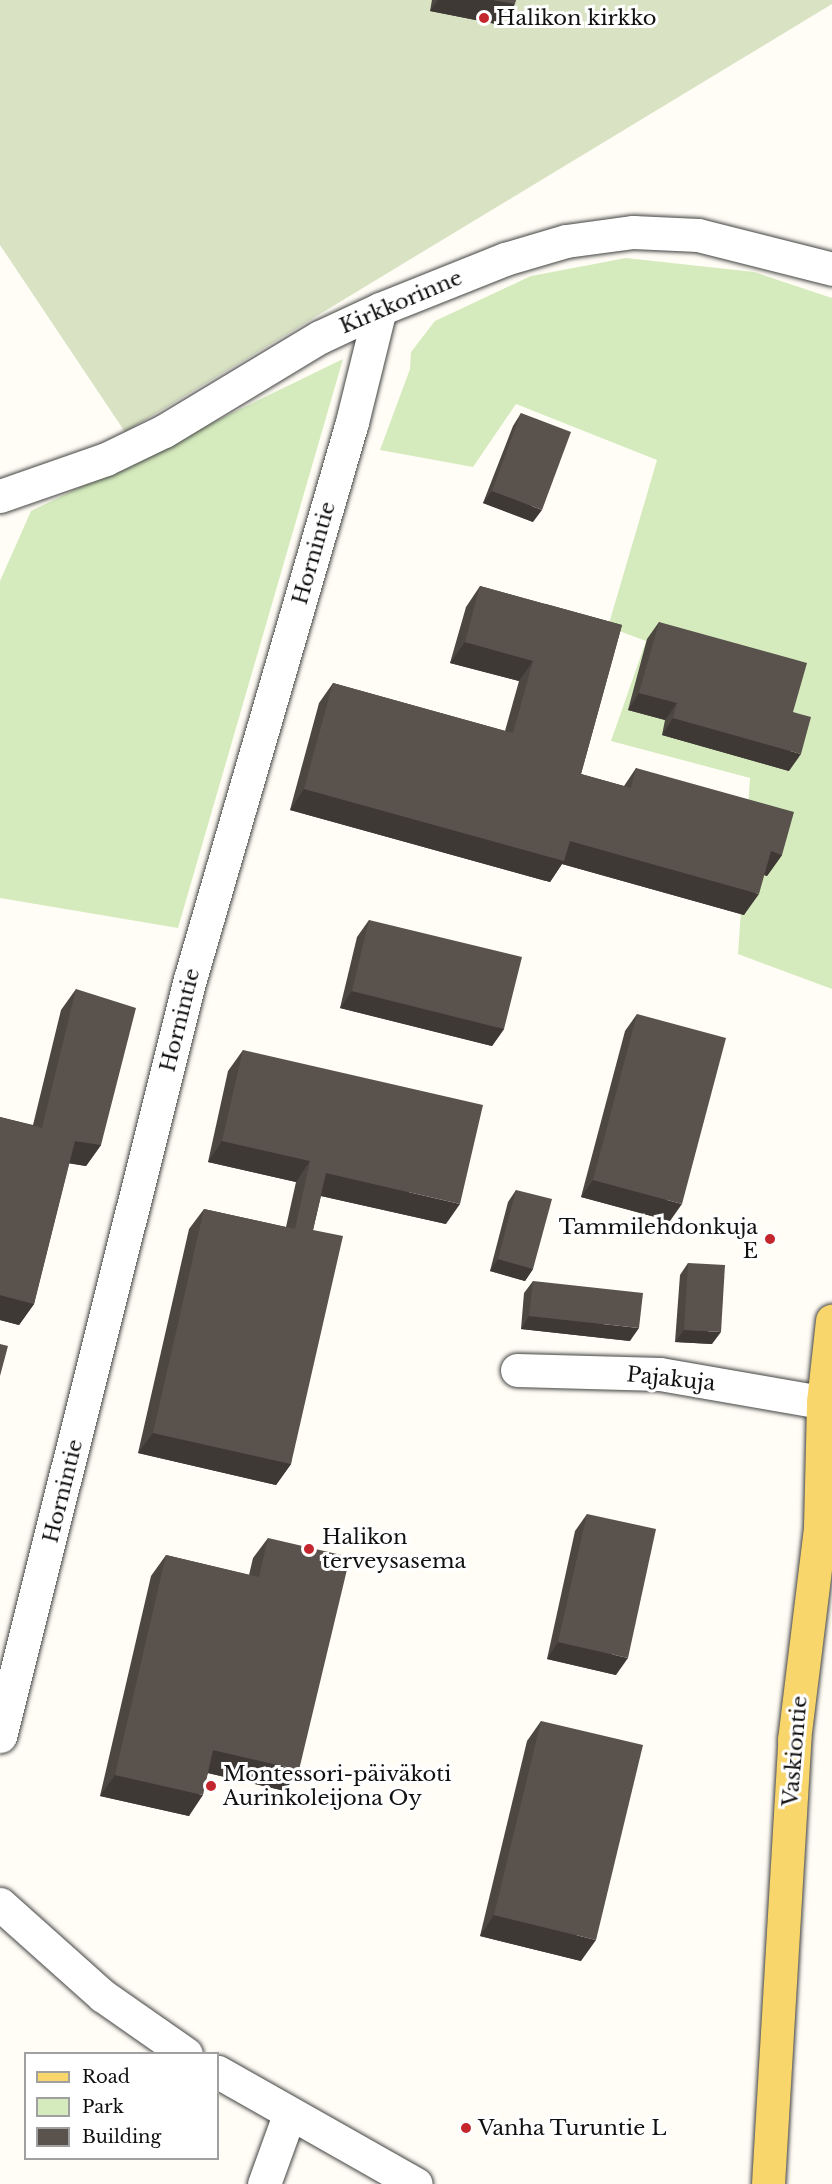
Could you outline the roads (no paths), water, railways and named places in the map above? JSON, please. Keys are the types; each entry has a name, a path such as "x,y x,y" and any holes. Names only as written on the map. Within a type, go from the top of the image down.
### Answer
{"main road":[{"name":"Vaskiontie","path":"768,2184 794,1740 820,1527 832,1320"}],"street":[{"name":"Kirkkorinne","path":"0,496 106,459 164,431 275,362 380,309 505,259 566,241 633,232 698,235 832,269"},
{"name":"Hornintie","path":"0,1736 190,979 352,422 380,309"},
{"name":"Pajakuja","path":"517,1370 660,1374 828,1403"},
{"path":"0,1904 103,1996 183,2052"},
{"path":"219,2073 289,2115 416,2184"},
{"path":"264,2184 289,2115"}],"place":[{"name":"Halikon kirkko","path":"484,18"},
{"name":"Tammilehdonkuja E","path":"770,1239"},
{"name":"Halikon terveysasema","path":"309,1549"},
{"name":"Montessori-päiväkoti Aurinkoleijona Oy","path":"211,1786"},
{"name":"Vanha Turuntie L","path":"466,2128"}]}
